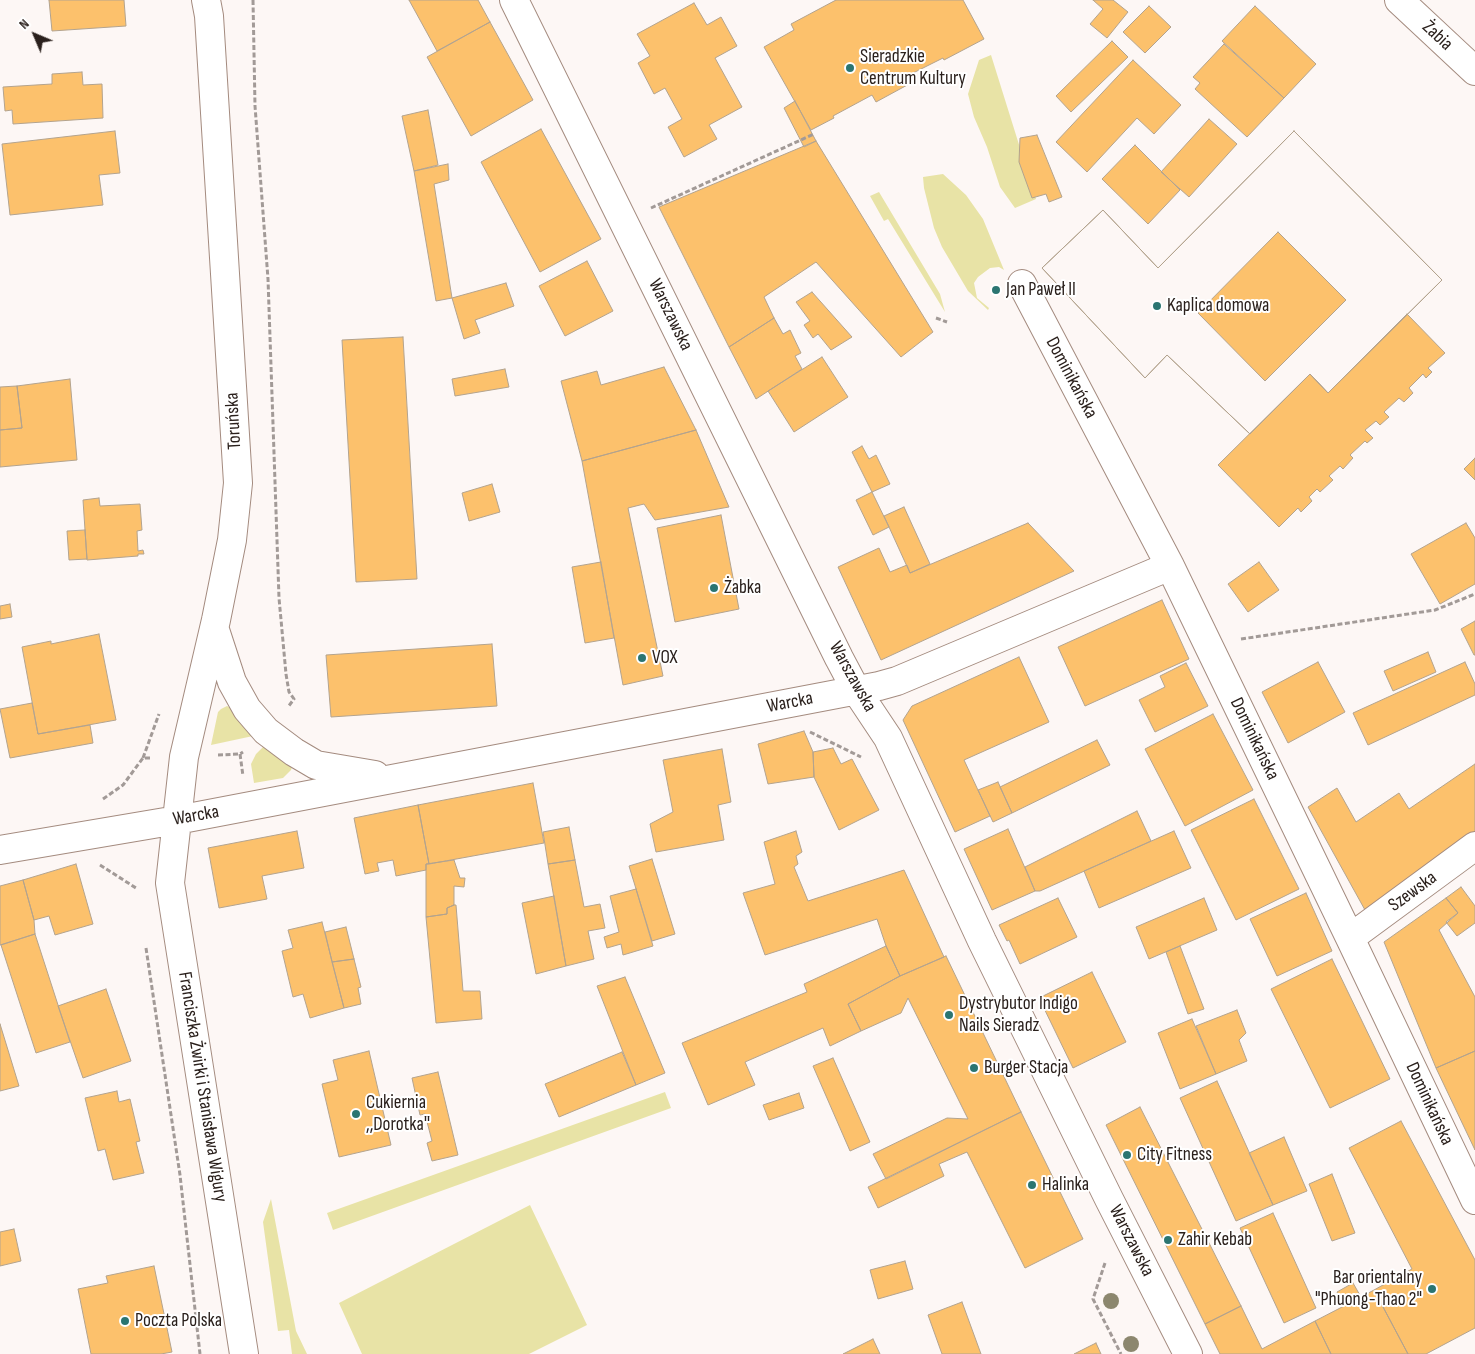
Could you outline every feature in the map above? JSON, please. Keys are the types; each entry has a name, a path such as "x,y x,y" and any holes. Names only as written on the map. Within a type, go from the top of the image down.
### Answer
{"street":[{"name":"Warszawska","path":"514,0 856,690 888,738 986,950 1188,1354"},
{"name":"Żabia","path":"1399,0 1475,71"},
{"name":"Toruńska","path":"177,820 184,757 214,630 232,540 238,483 209,5"},
{"name":"Dominikańska","path":"1022,284 1170,566 1475,1200"},
{"name":"Warcka","path":"0,850 177,820 898,681 1170,566"},
{"name":"Warcka","path":"214,630 232,682 247,709 266,732 316,765 392,778"},
{"name":"Franciszka Żwirki i Stanisława Wigury","path":"177,820 170,883 244,1354"},
{"name":"Szewska","path":"1350,938 1475,846"}],"path":[{"path":"623,221 814,134"},
{"path":"936,318 947,322"},
{"path":"1240,639 1435,610 1475,594"},
{"path":"143,758 163,705"},
{"path":"803,729 863,758 858,750"},
{"path":"1105,1262 1093,1299 1121,1354"}],"shaded area":[{"path":"991,55 1036,199 1015,208 1000,187 987,147 974,117 968,94 979,60"},
{"path":"943,174 966,195 983,219 1004,270 999,267 990,268 978,277 974,283 977,298 989,308 988,310 968,291 942,247 934,228 923,177"},
{"path":"879,192 940,294 945,312 888,219 884,221 870,196"},
{"path":"227,706 233,709 253,736 211,745 218,712"},
{"path":"266,744 292,767 283,778 254,783 251,764 256,754"},
{"path":"665,1092 671,1108 333,1230 327,1213"},
{"path":"271,1199 296,1331 307,1354 292,1354 289,1330 278,1331 263,1222"},
{"path":"530,1205 587,1325 529,1354 362,1354 339,1303"}],"building":[{"path":"49,0 124,0 126,26 52,31"},
{"path":"409,0 478,0 490,22 437,51"},
{"name":"Sieradzkie Centrum Kultury","path":"836,0 963,0 984,39 944,60 943,58 907,76 911,83 876,102 872,95 811,130 764,47 794,30 791,24"},
{"path":"1093,0 1113,0 1128,12 1107,38 1090,24 1103,9"},
{"path":"694,3 707,25 721,17 737,46 715,58 742,107 709,125 717,139 684,157 668,127 682,119 665,88 654,94 638,63 650,56 637,34"},
{"path":"1149,6 1171,27 1145,53 1123,32"},
{"path":"1255,6 1316,64 1284,98 1222,41"},
{"path":"490,22 533,100 471,136 427,57"},
{"path":"1112,41 1128,57 1071,112 1056,96"},
{"path":"1224,44 1284,98 1247,137 1195,89 1200,83 1193,77"},
{"path":"1133,60 1181,105 1154,134 1137,118 1087,172 1056,142"},
{"path":"82,72 83,85 102,84 103,118 13,124 12,110 5,111 3,87 52,84 52,74"},
{"path":"795,101 816,141 804,147 784,108"},
{"path":"428,110 438,165 414,171 402,116"},
{"path":"1209,119 1237,144 1189,197 1161,172"},
{"path":"541,129 601,239 540,272 481,162"},
{"path":"115,131 120,173 99,175 103,205 10,215 2,144"},
{"path":"1294,131 1442,280 1328,393 1310,374 1250,434 1167,355 1145,378 1042,268 1103,210 1158,268","holes":["1278,232 1346,300 1265,381 1198,313"]},
{"path":"1294,131 1442,280 1328,393 1310,374 1250,434 1167,355 1145,378 1042,268 1103,210 1158,268"},
{"path":"1037,135 1062,197 1049,202 1046,194 1032,198 1019,162 1020,138"},
{"path":"816,141 933,332 901,357 816,262 764,297 774,318 729,347 659,207"},
{"path":"1135,145 1180,190 1148,224 1102,179"},
{"path":"448,164 449,180 434,184 452,298 436,301 414,171"},
{"path":"587,261 613,311 565,336 539,286"},
{"path":"506,283 514,306 475,320 480,333 464,339 452,298"},
{"path":"812,292 852,337 831,350 818,334 813,338 804,325 810,321 796,302"},
{"path":"1407,314 1445,353 1428,368 1432,372 1426,378 1423,374 1409,388 1413,393 1404,402 1399,398 1384,412 1389,417 1380,425 1376,421 1365,430 1373,438 1367,443 1365,441 1350,455 1353,458 1343,469 1340,466 1329,476 1333,480 1320,492 1317,489 1309,497 1312,501 1301,512 1298,508 1279,527 1218,465 1310,374 1328,393"},
{"path":"774,318 783,334 790,330 801,353 795,356 802,369 756,399 729,347"},
{"path":"403,337 417,579 356,582 342,340"},
{"path":"822,357 848,397 794,432 768,391"},
{"path":"664,367 696,430 582,461 561,381 597,371 601,385"},
{"path":"505,369 509,387 455,396 452,379"},
{"path":"70,379 77,460 0,467 0,430 22,428 17,386"},
{"path":"17,386 22,428 0,430 0,387"},
{"path":"696,430 729,507 655,520 644,504 628,508 663,676 623,685 582,461"},
{"path":"862,446 869,459 876,455 890,484 872,492 852,452"},
{"path":"1475,458 1475,480 1464,469"},
{"path":"492,484 500,512 469,521 462,493"},
{"path":"872,492 889,527 873,535 856,500"},
{"path":"99,498 100,506 140,504 142,530 137,531 138,551 143,550 144,554 87,560 83,500"},
{"path":"904,507 930,564 910,573 884,516"},
{"path":"721,515 739,609 675,622 657,528"},
{"path":"1028,523 1074,571 881,660 838,567 879,548 890,572 907,565 910,573"},
{"path":"1466,523 1475,538 1475,584 1440,604 1411,554"},
{"path":"85,530 87,559 69,560 67,531"},
{"path":"601,562 614,638 585,643 572,567"},
{"path":"1259,562 1279,590 1248,612 1228,584"},
{"path":"1162,600 1189,659 1085,706 1058,647"},
{"path":"10,604 12,617 0,619 0,606"},
{"path":"1475,621 1475,655 1474,655 1461,629"},
{"path":"99,634 116,720 38,734 22,647 51,641 51,644"},
{"path":"492,644 497,706 331,717 326,655"},
{"path":"1428,652 1436,672 1393,691 1384,671"},
{"path":"1019,657 1049,722 964,760 990,816 955,832 903,720 912,706"},
{"path":"1318,662 1345,712 1288,743 1262,692"},
{"path":"1465,662 1475,684 1475,695 1368,745 1353,713"},
{"path":"1186,663 1208,706 1155,732 1139,700 1165,687 1160,676"},
{"path":"32,703 38,734 90,725 93,743 10,758 0,709"},
{"path":"1213,714 1253,790 1185,826 1145,749"},
{"path":"804,731 813,752 814,777 768,784 758,744"},
{"path":"1097,740 1110,765 1012,813 1000,787"},
{"path":"833,748 841,764 852,759 879,810 839,830 814,777 813,752"},
{"path":"722,749 731,802 718,805 724,840 656,852 650,824 673,812 663,760"},
{"path":"1475,764 1475,834 1365,910 1308,807 1337,788 1356,822 1399,793 1409,809"},
{"path":"998,782 1012,813 993,822 978,790"},
{"path":"533,783 544,843 429,864 418,805"},
{"path":"1254,799 1299,889 1236,920 1191,830"},
{"path":"418,805 429,864 426,864 426,870 396,876 393,860 377,863 379,871 365,874 354,818"},
{"path":"1137,811 1151,841 1040,891 1035,891 1025,867"},
{"path":"569,827 575,860 548,864 543,832"},
{"path":"1008,829 1035,891 992,910 964,849"},
{"path":"297,831 304,868 262,876 267,899 219,908 208,848"},
{"path":"796,831 802,852 796,856 798,864 794,867 808,901 904,870 944,957 900,976 886,946 877,919 765,955 743,893 775,884 764,842"},
{"path":"1174,831 1191,868 1099,908 1084,871"},
{"path":"652,859 675,934 652,941 629,866"},
{"path":"454,860 460,878 465,878 464,887 454,886 454,905 447,908 447,914 426,917 426,864"},
{"path":"575,860 584,907 600,904 605,928 588,931 594,959 566,966 548,864"},
{"path":"76,864 93,924 55,935 49,916 34,920 23,880"},
{"path":"23,880 34,920 35,934 0,945 0,886"},
{"path":"1461,887 1475,906 1475,923 1457,936 1446,922 1458,913 1446,898"},
{"path":"636,889 653,946 623,955 621,944 607,948 604,937 619,932 610,896"},
{"path":"1306,893 1332,951 1277,976 1250,919"},
{"path":"554,896 566,966 536,974 522,903"},
{"path":"1058,898 1077,937 1020,964 1009,940 1007,941 999,925"},
{"path":"1204,898 1217,930 1149,959 1136,927"},
{"path":"1446,898 1458,913 1439,930 1475,997 1475,1051 1436,1068 1384,942"},
{"path":"456,905 463,991 480,991 482,1019 436,1023 426,917 447,914 447,908"},
{"path":"322,922 344,1008 310,1018 303,994 293,997 282,951 293,948 288,930"},
{"path":"346,927 354,959 332,962 325,932"},
{"path":"35,934 70,1042 36,1053 1,945"},
{"path":"886,946 900,976 848,1004 861,1031 830,1046 823,1028 745,1062 755,1085 708,1105 682,1043 807,992 804,984"},
{"path":"1180,946 1204,1009 1188,1014 1166,952"},
{"path":"946,956 1021,1112 886,1179 873,1154 947,1118 968,1119 908,998 901,1013 861,1031 848,1004 900,976"},
{"path":"354,959 361,987 358,988 361,1004 344,1008 332,962"},
{"path":"1332,959 1390,1079 1330,1108 1271,989"},
{"path":"1092,972 1126,1042 1073,1068 1039,998"},
{"path":"625,977 665,1073 636,1085 597,986"},
{"path":"106,989 131,1061 83,1078 58,1006"},
{"path":"1237,1010 1246,1033 1239,1040 1247,1061 1216,1074 1196,1026"},
{"path":"1192,1019 1216,1074 1180,1089 1158,1033"},
{"path":"0,1024 19,1086 0,1091"},
{"name":"Cukiernia ,,Dorotka''","path":"369,1051 391,1145 339,1157 322,1084 338,1080 333,1060"},
{"path":"1475,1051 1475,1150 1436,1068"},
{"path":"622,1052 636,1085 559,1117 545,1084"},
{"path":"833,1058 870,1142 850,1151 813,1066"},
{"path":"438,1072 458,1155 432,1161 427,1143 432,1141 425,1114 420,1115 412,1078"},
{"path":"1217,1081 1273,1205 1236,1221 1180,1098"},
{"path":"117,1091 119,1102 130,1099 140,1141 136,1142 144,1173 113,1180 105,1149 98,1151 85,1098"},
{"path":"799,1093 804,1108 769,1120 763,1105"},
{"path":"1140,1107 1241,1306 1205,1324 1106,1125"},
{"path":"1021,1112 1083,1239 1025,1268 967,1152 939,1164 944,1176 878,1208 868,1187"},
{"path":"1401,1121 1475,1260 1475,1328 1426,1354 1408,1354 1374,1290 1412,1269 1349,1148"},
{"path":"1284,1137 1307,1191 1273,1205 1249,1153"},
{"path":"1332,1174 1355,1233 1332,1241 1309,1184"},
{"path":"1273,1213 1316,1308 1284,1323 1240,1228"},
{"path":"14,1229 21,1261 0,1266 0,1232"},
{"path":"905,1261 913,1289 878,1299 870,1270"},
{"name":"Poczta Polska","path":"154,1266 172,1352 161,1354 91,1354 78,1289 108,1283 106,1276"},
{"path":"1353,1283 1361,1297 1374,1290 1408,1354 1331,1354 1315,1321 1344,1306 1337,1292"},
{"path":"962,1302 981,1354 942,1354 928,1315"},
{"path":"1241,1306 1262,1349 1315,1321 1331,1354 1220,1354 1205,1324"},
{"path":"873,1339 880,1354 843,1354"},
{"path":"1096,1343 1101,1354 1074,1354"}],"place":[{"name":"Sieradzkie Centrum Kultury","path":"850,68"},
{"name":"Jan Paweł II","path":"996,290"},
{"name":"Kaplica domowa","path":"1157,306"},
{"name":"Żabka","path":"714,588"},
{"name":"VOX","path":"642,658"},
{"name":"Dystrybutor Indigo Nails Sieradz","path":"949,1015"},
{"name":"Burger Stacja","path":"974,1068"},
{"name":"Cukiernia ,,Dorotka''","path":"356,1114"},
{"name":"City Fitness","path":"1127,1155"},
{"name":"Halinka","path":"1032,1185"},
{"name":"Zahir Kebab","path":"1168,1240"},
{"name":"Bar orientalny \"Phuong-Thao 2\"","path":"1432,1289"},
{"name":"Poczta Polska","path":"125,1321"}]}
